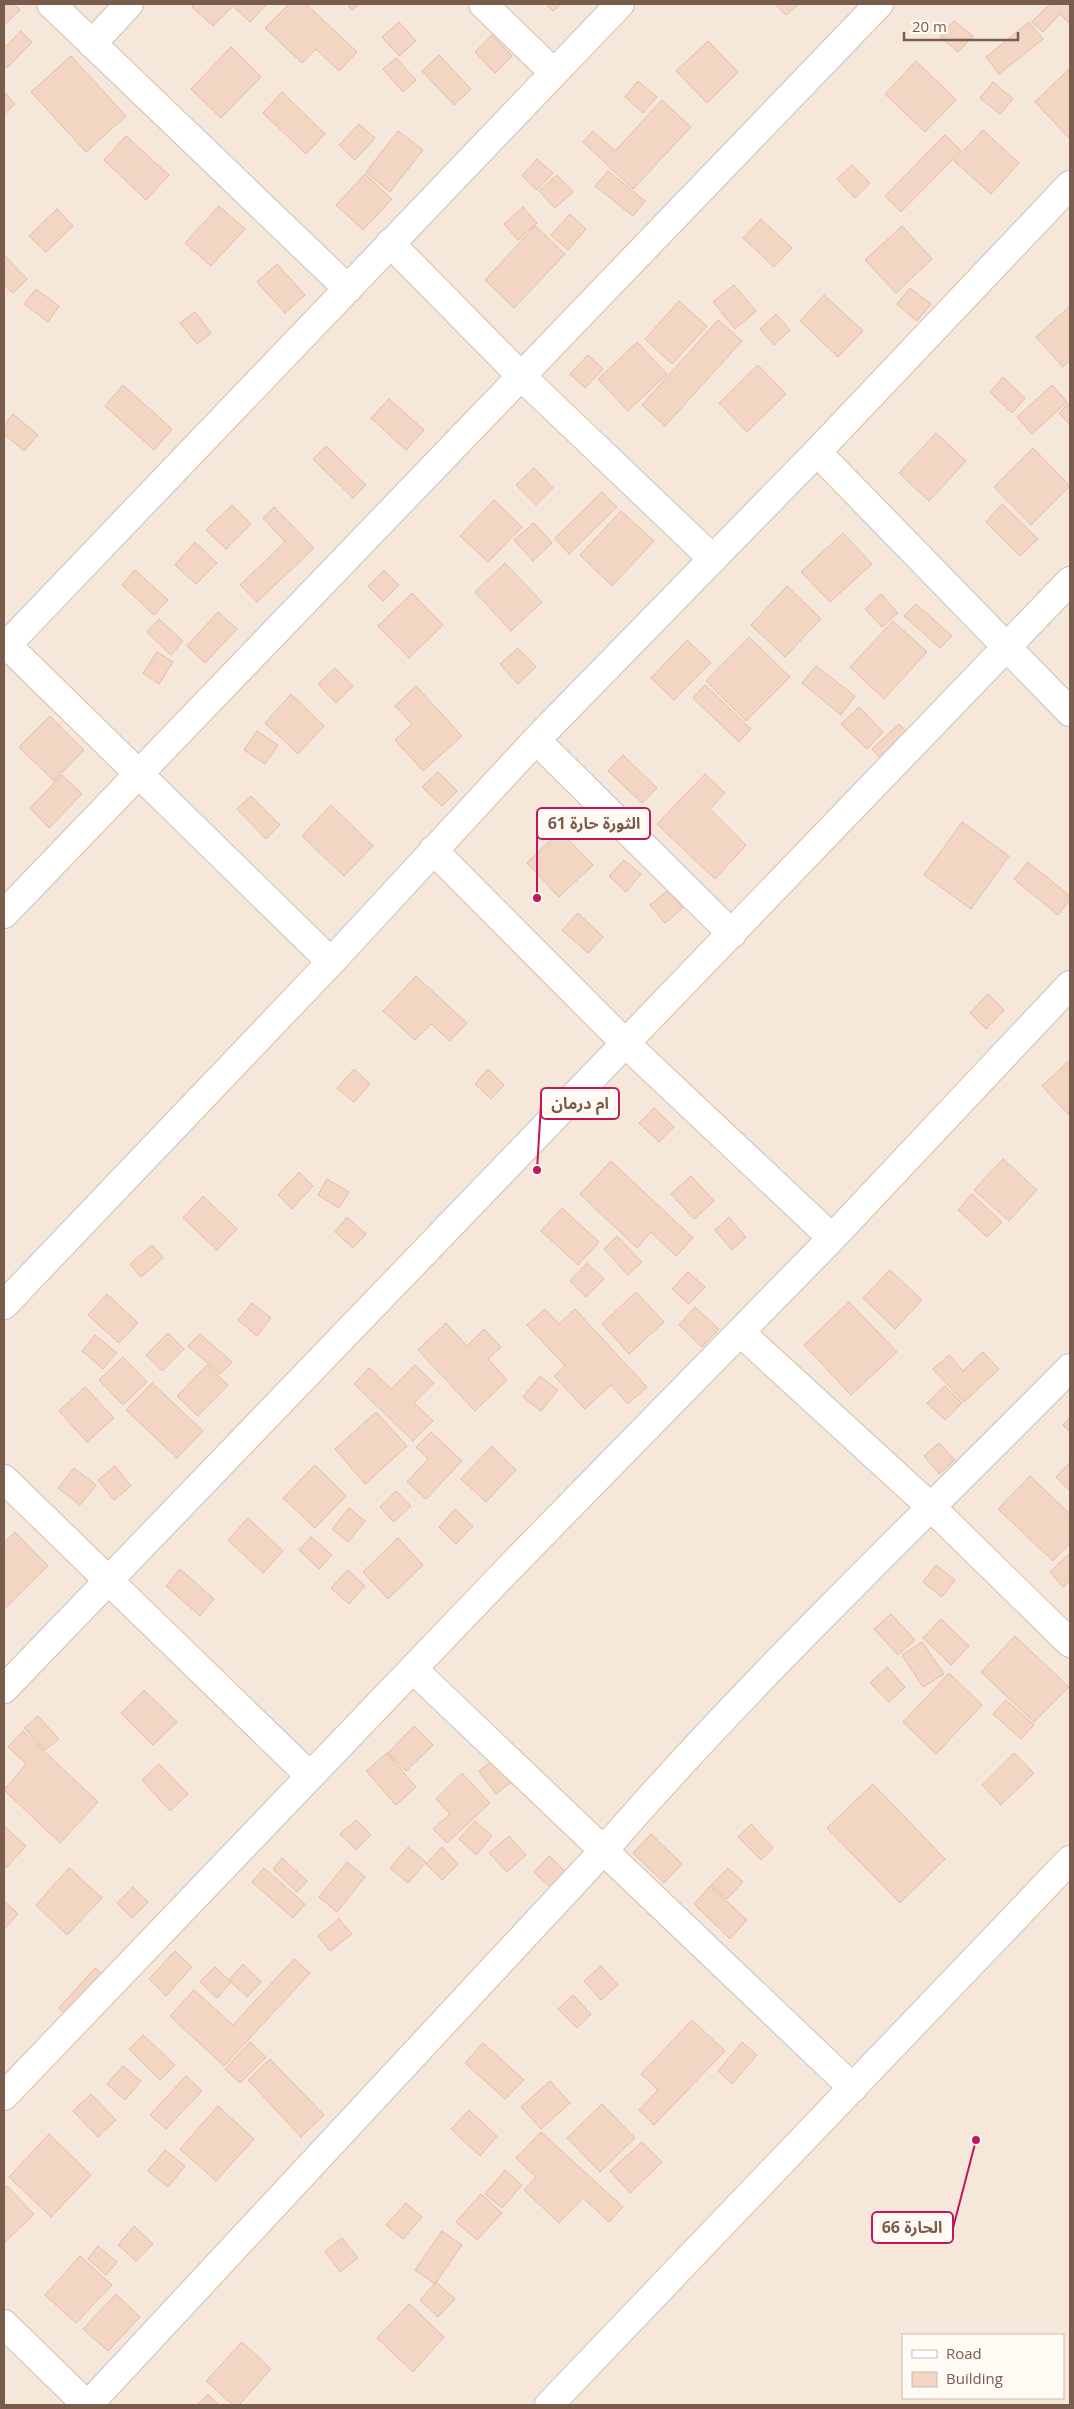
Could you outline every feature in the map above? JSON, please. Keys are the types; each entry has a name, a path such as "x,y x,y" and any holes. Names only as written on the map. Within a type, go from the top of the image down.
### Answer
{"street":[{"path":"51,4 348,289"},
{"path":"92,44 130,4"},
{"path":"483,4 554,73"},
{"path":"331,962 5,646 620,4"},
{"path":"4,914 879,4"},
{"path":"4,1305 331,962 536,740 817,452 1070,185"},
{"path":"390,243 520,376 714,559"},
{"path":"817,452 1070,712"},
{"path":"4,1689 1070,581"},
{"path":"536,740 732,934"},
{"path":"433,850 626,1044 832,1238"},
{"path":"4,2096 413,1669 832,1238 1070,985"},
{"path":"740,1332 932,1508 1070,1643"},
{"path":"4,2324 88,2405 604,1850 659,1786 724,1717 1070,1368"},
{"path":"4,1479 310,1776"},
{"path":"413,1669 853,2088"},
{"path":"549,2405 1070,1860"}],"shaded area":[{"path":"4,4 1070,4 1070,2405 4,2405"}],"building":[{"path":"4,4 14,4 20,10 4,25"},
{"path":"194,4 266,5 250,22 233,6 213,26 192,7"},
{"path":"289,4 306,4 357,52 339,71 316,49 302,63 265,28"},
{"path":"347,4 360,4 352,10"},
{"path":"546,4 561,4 553,11"},
{"path":"775,4 799,4 786,15"},
{"path":"1050,4 1070,4 1070,24 1060,14 1043,32 1032,22"},
{"path":"954,21 973,36 958,52 940,37"},
{"path":"399,22 416,41 399,56 382,37"},
{"path":"1029,22 1043,39 999,74 986,57"},
{"path":"21,31 32,42 7,68 4,65 4,48"},
{"path":"492,35 512,56 495,73 475,52"},
{"path":"708,41 738,72 707,103 676,71"},
{"path":"231,47 261,77 221,118 191,89"},
{"path":"439,55 471,89 454,105 422,71"},
{"path":"71,56 126,116 86,152 31,92"},
{"path":"396,58 416,80 403,92 383,69"},
{"path":"916,61 956,100 925,132 885,94"},
{"path":"1070,68 1070,139 1035,102"},
{"path":"638,81 657,97 643,113 625,97"},
{"path":"993,82 1013,99 1000,114 980,98"},
{"path":"4,92 15,104 4,114"},
{"path":"282,92 325,134 306,154 263,113"},
{"path":"662,100 691,127 633,189 583,142 593,131 615,151"},
{"path":"359,124 375,138 355,160 339,145"},
{"path":"983,130 1019,163 991,194 954,161"},
{"path":"398,131 423,150 390,192 366,172"},
{"path":"945,135 961,151 901,212 885,196"},
{"path":"126,136 169,175 146,200 104,160"},
{"path":"537,159 553,173 537,190 522,176"},
{"path":"852,165 870,183 855,198 837,179"},
{"path":"608,171 645,201 633,216 595,186"},
{"path":"365,174 392,199 363,230 336,205"},
{"path":"557,175 573,192 555,208 539,191"},
{"path":"219,206 245,229 211,266 185,243"},
{"path":"523,207 537,223 518,240 504,224"},
{"path":"57,209 73,226 46,252 29,236"},
{"path":"570,214 586,229 568,250 551,235"},
{"path":"761,219 792,248 774,267 743,238"},
{"path":"535,226 565,254 514,308 485,280"},
{"path":"902,226 932,259 896,293 865,260"},
{"path":"4,255 27,279 13,293 4,285"},
{"path":"277,264 305,295 285,313 257,282"},
{"path":"734,285 756,311 735,329 713,302"},
{"path":"910,288 931,304 917,321 897,304"},
{"path":"36,289 59,306 48,322 24,304"},
{"path":"824,295 863,331 838,357 800,321"},
{"path":"679,301 707,326 672,364 645,339"},
{"path":"1070,306 1070,360 1063,367 1036,337"},
{"path":"195,312 211,333 197,344 180,323"},
{"path":"776,314 790,330 774,345 760,329"},
{"path":"718,320 742,341 665,426 642,405"},
{"path":"637,342 667,374 628,411 598,379"},
{"path":"588,355 603,369 585,388 570,374"},
{"path":"758,365 786,394 747,432 719,403"},
{"path":"1003,377 1025,398 1012,413 990,392"},
{"path":"123,385 172,429 154,450 105,406"},
{"path":"1052,385 1067,402 1032,434 1017,417"},
{"path":"389,399 424,430 406,450 371,418"},
{"path":"1070,402 1070,425 1059,413"},
{"path":"13,414 38,435 24,451 4,434 4,425"},
{"path":"936,433 966,461 929,501 899,473"},
{"path":"326,446 366,485 353,498 313,459"},
{"path":"1033,448 1070,486 1031,525 994,487"},
{"path":"534,468 553,488 536,505 516,485"},
{"path":"602,492 617,507 569,554 555,538"},
{"path":"494,500 522,527 488,562 460,536"},
{"path":"1002,504 1038,539 1020,556 986,522"},
{"path":"232,505 251,524 226,549 206,530"},
{"path":"274,507 314,548 257,602 240,585 285,542 263,518"},
{"path":"621,511 654,541 612,586 580,555"},
{"path":"534,523 552,543 533,561 514,540"},
{"path":"843,533 872,564 830,602 801,572"},
{"path":"195,542 217,563 196,584 175,565"},
{"path":"505,563 542,602 511,631 475,592"},
{"path":"135,570 168,600 154,615 122,585"},
{"path":"384,570 399,585 383,601 368,586"},
{"path":"787,586 821,619 785,657 751,625"},
{"path":"412,593 443,625 409,658 378,626"},
{"path":"881,594 898,613 882,627 865,609"},
{"path":"916,604 952,636 940,648 904,616"},
{"path":"218,612 237,629 205,663 187,646"},
{"path":"159,619 183,641 171,655 147,632"},
{"path":"893,621 927,652 884,699 850,667"},
{"path":"749,637 790,677 746,721 706,681"},
{"path":"687,640 711,663 674,700 651,678"},
{"path":"518,648 536,667 518,684 500,664"},
{"path":"157,652 173,662 159,684 143,673"},
{"path":"816,666 855,696 841,715 802,683"},
{"path":"335,668 353,686 336,703 318,684"},
{"path":"705,685 751,729 739,742 693,698"},
{"path":"416,686 462,736 423,771 395,740 412,724 395,706"},
{"path":"291,694 324,726 298,754 265,723"},
{"path":"859,707 883,732 867,749 841,724"},
{"path":"50,716 84,750 54,781 19,747"},
{"path":"899,724 918,744 891,770 872,749"},
{"path":"257,731 278,745 265,764 244,750"},
{"path":"623,755 657,788 642,803 608,771"},
{"path":"438,772 457,791 442,806 422,787"},
{"path":"705,774 725,793 710,809 746,845 715,879 657,824"},
{"path":"62,775 82,794 49,828 30,808"},
{"path":"251,796 280,825 266,839 237,809"},
{"path":"331,805 373,846 344,876 302,836"},
{"path":"962,822 1009,856 971,909 924,875"},
{"path":"560,831 593,865 559,897 527,863"},
{"path":"624,860 641,874 626,892 609,876"},
{"path":"1028,862 1070,896 1070,900 1058,915 1014,879"},
{"path":"668,890 683,908 665,923 650,905"},
{"path":"578,913 603,937 588,953 562,930"},
{"path":"416,976 467,1023 450,1041 431,1024 415,1040 383,1011"},
{"path":"988,994 1004,1010 986,1029 970,1013"},
{"path":"1070,1060 1070,1116 1042,1086"},
{"path":"354,1069 370,1084 354,1102 337,1088"},
{"path":"488,1069 504,1085 491,1099 475,1084"},
{"path":"654,1108 674,1127 659,1142 639,1123"},
{"path":"1003,1159 1037,1190 1009,1221 974,1190"},
{"path":"611,1161 693,1238 676,1256 651,1232 637,1248 580,1194"},
{"path":"299,1172 313,1186 292,1209 278,1195"},
{"path":"691,1176 714,1201 694,1219 671,1194"},
{"path":"327,1179 349,1192 339,1208 318,1195"},
{"path":"972,1194 1002,1222 987,1237 958,1210"},
{"path":"203,1196 237,1229 217,1250 183,1218"},
{"path":"562,1208 599,1242 578,1265 541,1231"},
{"path":"347,1217 366,1234 353,1248 335,1232"},
{"path":"729,1217 746,1237 732,1250 715,1230"},
{"path":"617,1236 642,1262 628,1275 604,1249"},
{"path":"152,1245 163,1258 141,1277 130,1264"},
{"path":"587,1263 604,1279 586,1297 570,1281"},
{"path":"890,1270 922,1300 895,1329 863,1298"},
{"path":"688,1272 705,1287 689,1304 672,1289"},
{"path":"636,1292 664,1322 629,1354 602,1324"},
{"path":"107,1294 138,1323 119,1343 88,1315"},
{"path":"849,1302 897,1352 851,1395 804,1345"},
{"path":"252,1303 271,1318 257,1336 238,1320"},
{"path":"695,1307 719,1329 702,1347 679,1325"},
{"path":"545,1309 559,1324 575,1309 647,1387 628,1404 611,1385 585,1409 554,1376 565,1366 527,1325"},
{"path":"446,1323 467,1346 484,1329 501,1347 488,1359 507,1380 475,1411 418,1350"},
{"path":"168,1333 184,1349 162,1371 146,1355"},
{"path":"200,1334 232,1362 220,1374 188,1346"},
{"path":"95,1335 117,1353 103,1369 82,1351"},
{"path":"983,1352 999,1369 964,1402 933,1369 949,1355 963,1371"},
{"path":"123,1357 147,1382 123,1405 99,1380"},
{"path":"207,1365 228,1385 198,1416 177,1396"},
{"path":"415,1365 434,1383 414,1403 433,1421 413,1441 354,1384 369,1368 391,1389"},
{"path":"540,1376 558,1390 541,1411 523,1397"},
{"path":"152,1383 203,1431 177,1458 126,1410"},
{"path":"945,1386 962,1403 945,1420 927,1403"},
{"path":"85,1387 114,1418 87,1442 59,1411"},
{"path":"376,1412 407,1446 365,1484 335,1449"},
{"path":"1070,1417 1070,1432 1063,1425"},
{"path":"431,1432 462,1461 426,1499 407,1482 428,1459 416,1447"},
{"path":"939,1443 955,1460 939,1474 924,1456"},
{"path":"492,1446 516,1470 486,1502 461,1479"},
{"path":"1070,1462 1070,1491 1056,1477"},
{"path":"315,1465 346,1496 315,1528 283,1498"},
{"path":"115,1466 131,1486 114,1500 98,1480"},
{"path":"74,1468 96,1485 80,1505 58,1488"},
{"path":"1030,1476 1070,1514 1070,1543 1053,1561 998,1509"},
{"path":"396,1491 411,1506 394,1522 380,1507"},
{"path":"349,1508 365,1521 348,1542 332,1529"},
{"path":"455,1509 473,1526 456,1544 439,1527"},
{"path":"248,1518 283,1551 263,1573 228,1540"},
{"path":"15,1532 48,1566 4,1609 4,1543"},
{"path":"311,1537 332,1555 319,1569 299,1550"},
{"path":"398,1538 423,1565 388,1599 363,1572"},
{"path":"1070,1553 1070,1581 1063,1587 1050,1572"},
{"path":"936,1565 955,1580 942,1597 923,1582"},
{"path":"180,1569 214,1599 200,1616 166,1586"},
{"path":"348,1570 365,1586 349,1604 331,1588"},
{"path":"891,1614 915,1640 898,1655 874,1629"},
{"path":"941,1619 969,1646 951,1665 923,1638"},
{"path":"1015,1636 1069,1687 1034,1722 981,1672"},
{"path":"922,1642 944,1674 923,1687 902,1655"},
{"path":"887,1667 905,1687 889,1702 870,1683"},
{"path":"949,1673 982,1705 936,1754 903,1722"},
{"path":"144,1690 177,1722 153,1745 121,1713"},
{"path":"1006,1700 1034,1725 1021,1739 993,1714"},
{"path":"38,1716 59,1739 45,1750 24,1728"},
{"path":"414,1726 433,1745 406,1771 388,1753"},
{"path":"23,1731 98,1802 60,1843 4,1790 26,1764 8,1747"},
{"path":"387,1753 416,1787 396,1805 366,1771"},
{"path":"1014,1753 1034,1773 1001,1805 982,1785"},
{"path":"495,1758 514,1780 496,1794 479,1771"},
{"path":"159,1764 188,1794 170,1811 142,1780"},
{"path":"462,1773 490,1803 447,1843 433,1829 450,1814 436,1799"},
{"path":"873,1784 945,1859 900,1903 827,1828"},
{"path":"356,1820 371,1835 356,1850 340,1834"},
{"path":"475,1821 492,1836 476,1855 459,1839"},
{"path":"751,1824 773,1848 761,1860 738,1837"},
{"path":"4,1826 26,1846 4,1870"},
{"path":"651,1834 682,1864 664,1883 633,1853"},
{"path":"509,1836 526,1855 507,1872 489,1853"},
{"path":"408,1847 426,1862 408,1883 390,1868"},
{"path":"442,1847 458,1864 442,1880 426,1864"},
{"path":"549,1856 567,1873 552,1889 534,1872"},
{"path":"282,1858 307,1881 297,1892 273,1869"},
{"path":"347,1862 365,1877 337,1912 319,1897"},
{"path":"69,1868 102,1898 67,1935 36,1905"},
{"path":"264,1868 305,1904 293,1918 252,1882"},
{"path":"728,1868 743,1882 727,1899 711,1885"},
{"path":"710,1886 747,1920 730,1939 694,1904"},
{"path":"133,1887 148,1902 132,1918 117,1903"},
{"path":"4,1901 18,1914 4,1929"},
{"path":"339,1919 352,1934 330,1951 318,1936"},
{"path":"175,1951 192,1967 166,1996 149,1979"},
{"path":"294,1959 310,1973 224,2066 170,2016 194,1990 233,2025"},
{"path":"243,1964 261,1982 247,1997 229,1980"},
{"path":"601,1966 618,1985 601,2000 584,1981"},
{"path":"215,1967 231,1982 217,1998 200,1982"},
{"path":"95,1968 111,1982 75,2023 59,2008"},
{"path":"573,1995 591,2014 577,2028 558,2009"},
{"path":"692,2020 725,2051 654,2125 639,2110 658,2090 641,2074"},
{"path":"143,2035 175,2065 160,2080 129,2049"},
{"path":"250,2042 266,2057 240,2083 225,2069"},
{"path":"742,2042 757,2055 732,2084 718,2071"},
{"path":"483,2043 524,2080 505,2099 465,2063"},
{"path":"270,2059 324,2115 301,2137 248,2080"},
{"path":"123,2066 141,2081 125,2100 107,2084"},
{"path":"186,2076 202,2091 166,2129 150,2115"},
{"path":"550,2081 570,2103 541,2129 521,2107"},
{"path":"91,2094 116,2120 98,2137 73,2111"},
{"path":"602,2104 635,2138 600,2172 567,2138"},
{"path":"218,2106 254,2139 216,2181 180,2149"},
{"path":"469,2110 497,2136 480,2156 451,2129"},
{"path":"541,2132 623,2207 609,2222 583,2198 559,2223 524,2190 536,2177 516,2158"},
{"path":"49,2134 91,2175 51,2217 9,2177"},
{"path":"642,2142 662,2162 630,2193 610,2171"},
{"path":"165,2150 185,2166 168,2187 148,2171"},
{"path":"505,2170 522,2185 502,2208 485,2194"},
{"path":"7,2186 34,2214 4,2243 4,2189"},
{"path":"481,2194 502,2213 477,2240 456,2222"},
{"path":"406,2203 422,2217 403,2239 386,2225"},
{"path":"134,2226 153,2244 136,2261 118,2245"},
{"path":"442,2231 462,2245 435,2284 415,2270"},
{"path":"342,2238 358,2258 340,2272 325,2251"},
{"path":"98,2246 117,2262 106,2275 88,2259"},
{"path":"80,2256 112,2285 76,2323 45,2295"},
{"path":"436,2282 455,2299 438,2317 420,2300"},
{"path":"116,2294 140,2317 108,2351 83,2329"},
{"path":"409,2304 444,2337 413,2372 377,2338"},
{"path":"242,2342 271,2369 239,2405 233,2405 206,2381"},
{"path":"208,2394 219,2405 197,2405"}],"place":[{"name":"الثورة حارة 61","path":"537,898"},
{"name":"ام درمان","path":"537,1170"},
{"name":"الحارة 66","path":"976,2140"}]}
